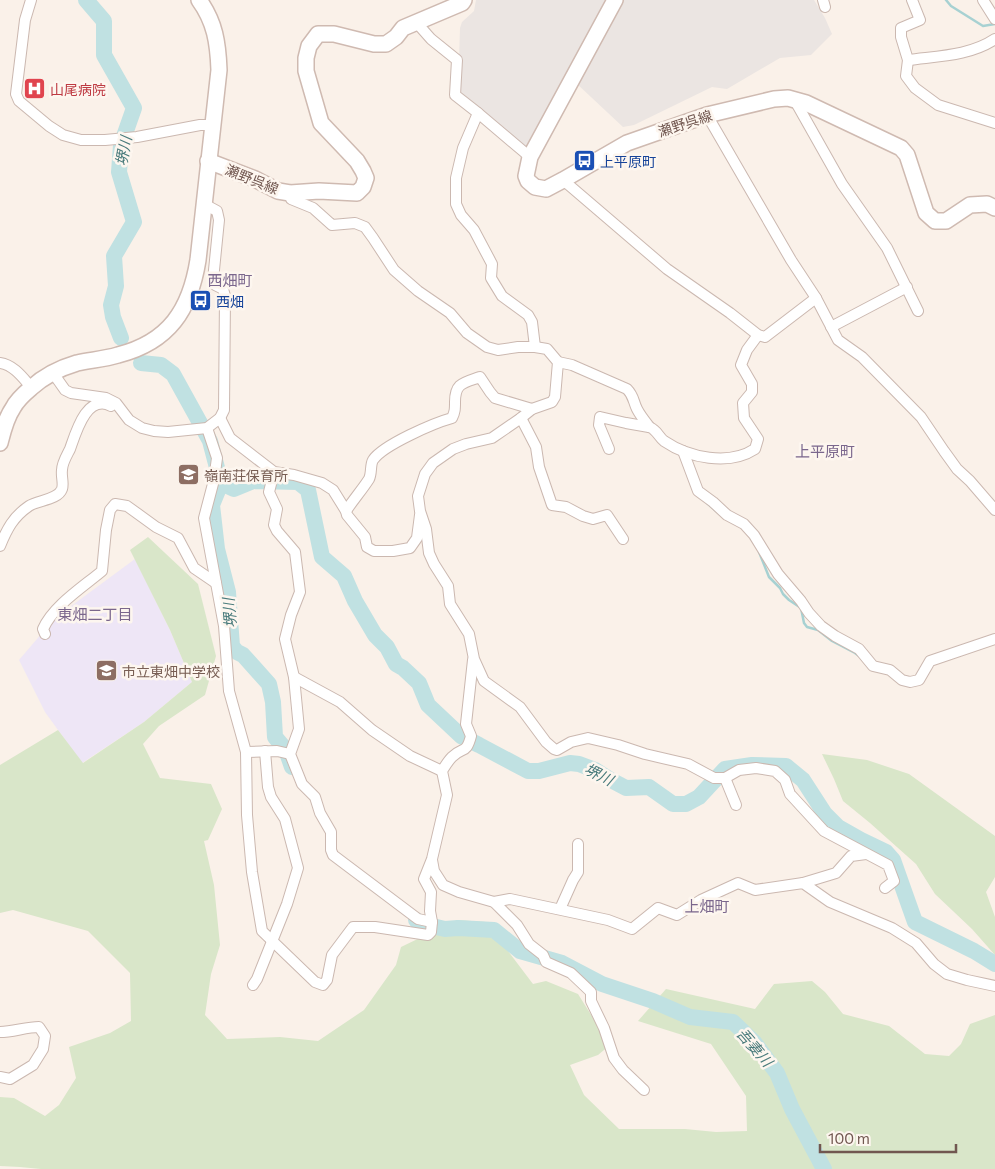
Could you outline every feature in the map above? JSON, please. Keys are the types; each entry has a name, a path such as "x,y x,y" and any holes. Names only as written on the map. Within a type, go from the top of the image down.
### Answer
{"main road":[{"name":"瀬野呉線","path":"199,0 212,24 217,44 219,70 208,162 255,179 278,191 290,193 319,191 357,193 363,187 366,178 356,161 321,123 306,71 306,58 309,46 318,34 334,34 374,44 386,44 396,37 403,28 462,3 464,0"},
{"name":"瀬野呉線","path":"615,0 530,157 526,176 535,187 546,189 628,143 707,115 774,99 788,98 806,103 902,148 908,155 926,213 935,221 946,221 970,205 987,204 995,208"},
{"path":"0,443 13,407 40,379 77,363 118,355 137,349 154,340 168,328 181,312 190,295 195,278 208,162"}],"street":[{"path":"31,0 25,20 16,94 19,101 49,126 63,135 81,140 105,140 137,137 200,125 213,125"},
{"path":"912,0 920,20 900,28 908,60 906,76 915,88 938,105 995,124"},
{"path":"983,0 995,18"},
{"path":"416,22 431,39 457,60 455,95 530,157"},
{"path":"908,60 963,52 986,45 995,39"},
{"path":"794,99 842,184 886,248 918,311"},
{"path":"478,113 463,148 456,178 456,204 461,215 474,230 492,264 491,278 502,296 528,315 532,322 534,347"},
{"path":"707,115 791,260 816,298 838,340 862,357 921,417 957,469 995,510"},
{"path":"563,180 667,269 758,335 765,337 816,298"},
{"path":"290,193 291,199 313,208 332,225 355,223 365,228 394,270 418,291 450,313 468,334 487,347 498,350 534,347 547,350 558,362 572,365 627,389 649,427"},
{"path":"53,373 66,390 71,393 106,398 116,403 129,420 142,428 168,432 207,428 220,418 224,410 225,296 223,289 215,285 212,280 219,220 217,212 204,204"},
{"path":"831,327 907,287"},
{"path":"609,448 599,425 600,417 649,427 663,440 683,451 703,456 723,459 748,453 755,449 758,439 744,418 743,403 752,392 752,384 742,365 747,350 758,335"},
{"path":"558,362 555,397 552,402 532,409 492,438 454,449 433,463 425,474 418,496 420,511 426,529 429,553 448,586 450,604 469,634 474,659 484,681 520,707 554,750 570,742 588,738 688,764 714,778 725,778 739,770 756,768 775,771 786,780 790,794 824,831 888,865 894,881 885,888"},
{"path":"0,363 18,372 31,387"},
{"path":"346,511 370,477 372,461 385,449 431,425 452,418 455,412 455,392 459,385 480,377 496,398 532,409"},
{"path":"0,546 6,529 29,506 55,497 61,491 63,484 62,470 84,415 92,406 101,403 107,404 121,415 124,414"},
{"path":"220,418 230,438 274,472 294,475 322,483 333,490 346,511 346,515 365,537 367,547 374,551 393,551 410,548 417,538 420,511"},
{"path":"521,418 536,447 539,467 552,505 566,506 583,516 593,519 607,515 623,539"},
{"path":"207,428 217,458 214,480 204,518 224,626 229,691 246,752 247,815 252,872 261,926 262,931 315,982 323,985 327,980 332,955 353,927 428,935 432,932 431,892 424,879 432,859 447,795 442,771 454,755 468,747 472,736 466,724 474,659"},
{"path":"683,451 698,492 727,515 744,524 754,535 778,574 821,626 859,649 873,666 890,670 902,680 910,682 919,680 930,661 995,639"},
{"path":"274,472 269,492 277,508 274,525 295,552 300,592 284,639 294,676 299,729 290,754 302,784 315,798 320,813 331,832 331,850 334,854 418,919 432,922"},
{"path":"45,634 43,629 47,620 68,599 102,571 106,530 110,510 115,504 127,506 156,527 178,538 194,568 216,583"},
{"path":"294,676 340,702 372,730 410,756 442,771"},
{"path":"253,984 257,979 287,904 298,868 284,819 271,797 268,787 265,751"},
{"path":"246,752 277,751 290,754"},
{"path":"725,778 736,805"},
{"path":"560,909 578,872 578,844"},
{"path":"432,859 434,871 443,885 459,892 494,902 510,899 560,909 608,920 632,929 658,908 678,915 702,900 738,883 755,890 803,883 836,873 851,856 866,854"},
{"path":"803,883 830,902 892,928 916,943 934,964 947,974 995,986"},
{"path":"494,902 517,925 529,944 543,955 546,962 571,973 591,992 591,1001 604,1028 614,1058 622,1070 644,1090"},
{"path":"0,1032 11,1032 34,1027 39,1028 45,1036 43,1049 33,1064 10,1079 0,1077"}],"shaded area":[{"path":"476,0 611,0 528,154 458,93 460,28 462,22 474,11"},
{"path":"621,0 814,0 832,34 811,55 780,58 727,89 712,87 634,125 623,127 576,83"},
{"name":"市立東畑中学校","path":"135,559 170,630 192,682 144,722 82,763 45,712 19,660 55,618"}],"green space":[{"path":"148,537 198,584 216,656 205,695 159,726 143,744 160,778 211,784 222,809 208,840 204,841 214,885 220,945 211,974 205,1015 227,1039 280,1037 318,1041 364,1010 396,965 401,947 457,920 486,922 533,984 546,981 578,994 610,1045 598,1055 570,1065 584,1095 619,1129 747,1131 746,1096 711,1044 638,1021 666,989 755,1009 774,984 812,981 825,992 843,1014 889,1026 925,1054 949,1056 961,1044 970,1024 995,1015 995,1169 41,1169 0,1166 0,1097 14,1098 45,1116 59,1105 76,1078 69,1047 110,1033 131,1021 130,973 88,931 13,910 0,913 0,765 58,730 83,763 144,722 192,682 170,630 130,550"},
{"path":"822,754 867,760 909,774 995,836 995,877 986,892 995,917 995,955 972,929 935,894 916,864 843,801"}],"waterway":[{"name":"堺川","path":"86,0 104,21 104,55 134,108 121,145 119,172 134,222 114,256 116,286 111,305 113,317 121,338"},
{"path":"946,0 951,6 983,26 995,24"},
{"name":"堺川","path":"141,363 161,365 173,374 210,441 221,483 234,489 253,481 298,482 308,490 322,557 344,576 355,601 375,635 387,647 396,664 419,683 428,705 461,736 528,771 539,771 570,763 579,764 595,770 626,788 649,787 673,804 686,804 699,797 725,769 752,765 786,766 803,780 825,814 838,827 886,852 893,860 915,922 974,951 995,964"},
{"name":"堺川","path":"221,483 212,505 217,549 228,592 232,646 243,655 269,684 273,702 275,737 286,750 292,767"},
{"path":"707,503 724,518"},
{"path":"759,552 769,577 789,600 801,608 804,623 807,627 818,630 832,641 859,656"},
{"name":"吾妻川","path":"416,920 419,923 445,929 494,930 520,951 562,963 602,984 653,1001 690,1017 733,1022 754,1042 777,1073 792,1109 824,1169"}],"place":[{"name":"山尾病院","path":"34,89"},
{"name":"上平原町","path":"584,161"},
{"name":"西畑","path":"200,301"},
{"name":"嶺南荘保育所","path":"188,475"},
{"name":"市立東畑中学校","path":"106,671"}],"district":[{"name":"西畑町","path":"230,280"},
{"name":"上平原町","path":"825,451"},
{"name":"東畑二丁目","path":"95,614"},
{"name":"上畑町","path":"707,906"}]}
